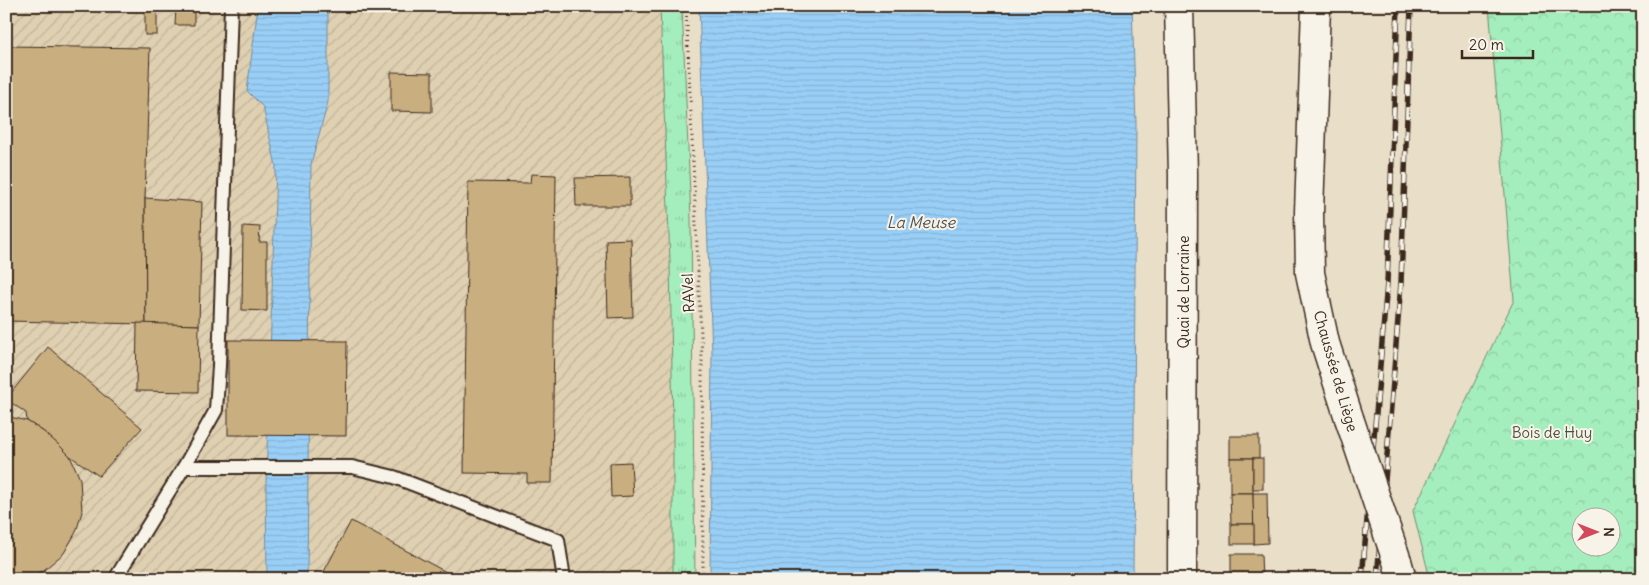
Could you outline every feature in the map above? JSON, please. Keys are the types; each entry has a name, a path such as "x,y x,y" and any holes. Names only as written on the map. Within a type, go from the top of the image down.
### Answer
{"main road":[{"name":"Quai de Lorraine","path":"1179,6 1182,174 1182,579"},
{"name":"Chaussée de Liège","path":"1316,6 1309,212 1310,273 1325,343 1400,570"}],"lane":[{"path":"115,579 184,467 216,410 220,356 231,6"},
{"path":"184,467 352,468 394,477 558,540 564,579"}],"path":[{"name":"RAVel","path":"686,6 702,357 703,579"}],"shaded area":[{"path":"6,6 660,6 670,261 673,579 6,579"}],"green space":[{"path":"660,6 682,6 691,219 695,579 673,579 670,261"},
{"name":"Bois de Huy","path":"1489,6 1643,6 1643,579 1430,579 1413,511 1514,300"}],"water":[{"path":"258,6 328,6 328,102 311,164 307,579 267,579 266,483 276,166 263,107 247,91"},
{"name":"La Meuse","path":"699,6 1132,6 1136,123 1133,579 710,579 712,353"}],"building":[{"path":"145,6 157,6 157,35 145,35"},
{"path":"176,6 194,6 194,25 175,25"},
{"path":"6,46 150,48 145,198 146,324 6,321"},
{"path":"391,72 432,73 432,112 391,111"},
{"path":"531,174 556,175 552,483 527,483 527,474 464,473 468,182 530,183"},
{"path":"630,177 630,206 576,206 575,178"},
{"path":"145,198 202,202 199,325 146,324"},
{"path":"243,226 260,227 259,242 267,242 267,311 242,310"},
{"path":"631,239 633,317 608,318 606,240"},
{"path":"137,323 199,325 198,392 136,391"},
{"path":"228,340 347,341 346,436 228,435"},
{"path":"48,347 142,428 99,476 70,456 44,432 27,421 26,413 6,399"},
{"path":"6,416 27,421 44,432 70,456 80,479 82,512 76,532 64,553 44,570 29,579 6,579"},
{"path":"1230,436 1259,436 1259,458 1230,458"},
{"path":"1230,458 1253,458 1253,493 1230,493"},
{"path":"1253,458 1263,458 1263,489 1253,489"},
{"path":"631,462 633,496 611,497 610,463"},
{"path":"1230,493 1253,493 1254,524 1231,524"},
{"path":"1253,493 1267,493 1268,543 1254,544"},
{"path":"351,521 459,579 320,579"},
{"path":"1231,524 1254,524 1254,544 1231,544"},
{"path":"1231,554 1261,554 1262,579 1231,579"},
{"path":"44,570 45,578 77,577 77,579 29,579"}],"railway":[{"path":"1362,579 1387,283 1398,6"},
{"path":"1377,579 1401,283 1411,6"}]}
